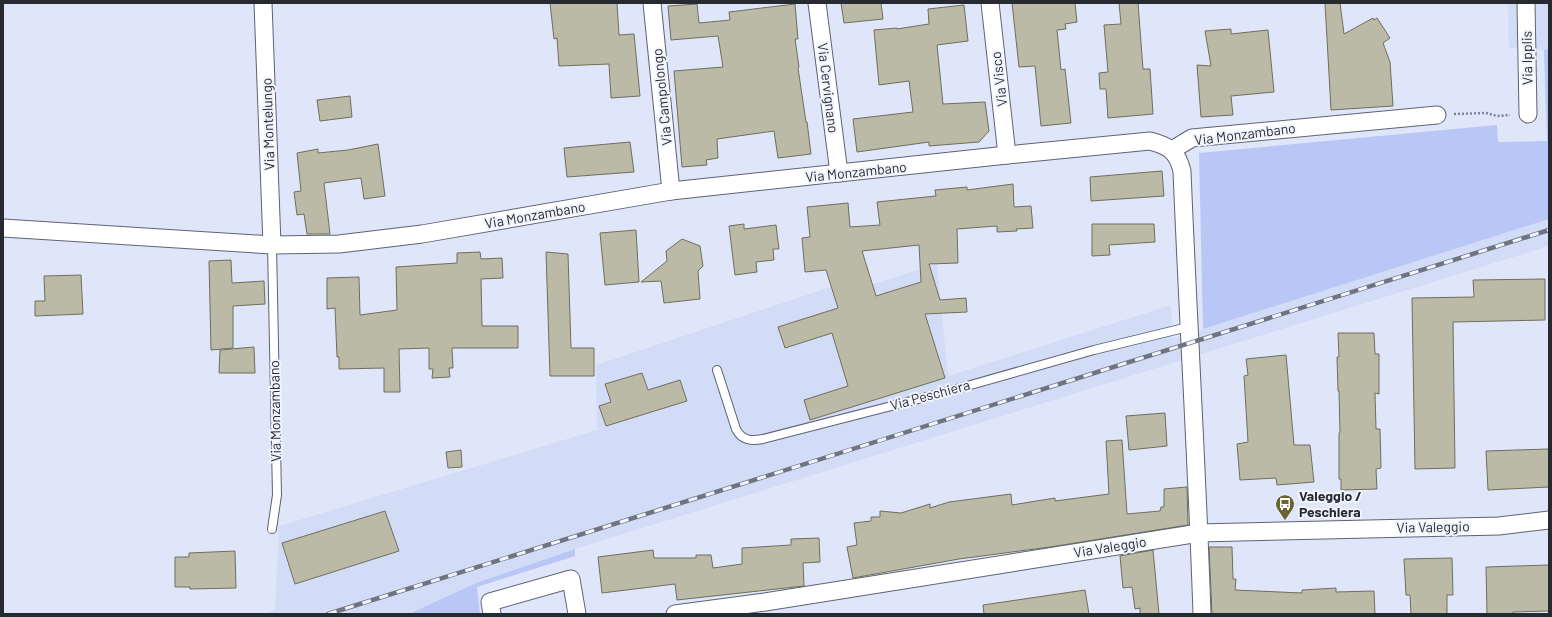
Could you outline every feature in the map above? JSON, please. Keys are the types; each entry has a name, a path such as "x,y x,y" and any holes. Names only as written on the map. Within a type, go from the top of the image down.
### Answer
{"street":[{"name":"Via Montelungo","path":"263,3 272,245"},
{"name":"Via Campolongo","path":"652,3 671,191"},
{"name":"Via Cervignano","path":"817,3 839,173"},
{"name":"Via Visco","path":"990,3 1007,155"},
{"name":"Via Ipplis","path":"1526,3 1528,114"},
{"name":"Via Monzambano","path":"3,228 272,245 340,244 422,234 671,191 1150,141 1161,144 1172,150 1192,138 1437,114"},
{"path":"1172,150 1179,160 1182,171 1202,614"},
{"name":"Via Valeggio","path":"675,614 765,605 1199,533 1499,526 1549,520"},
{"path":"492,614 490,602 571,579 577,614"}],"lane":[{"name":"Via Monzambano","path":"272,245 277,494 272,528"},
{"name":"Via Peschiera","path":"717,370 736,429 741,437 752,441 946,392 1094,350 1188,327"}],"path":[{"path":"1437,114 1486,113 1497,116"}],"shaded area":[{"path":"1508,3 1549,3 1549,49 1509,48"},
{"path":"1549,49 1549,219 1203,329 1199,153 1497,125 1498,142 1547,141 1544,50"},
{"path":"1549,219 1549,246 575,549 476,583 409,614 265,614 275,610 279,526 597,430 596,365 869,274 873,284 937,264 948,376 1171,305 1172,339"},
{"path":"575,549 575,556 477,587 480,614 409,614 476,583"}],"building":[{"path":"550,3 617,3 619,35 634,34 640,96 611,98 609,64 559,66 557,38 554,39"},
{"path":"841,3 881,3 883,19 844,23"},
{"path":"1012,3 1075,3 1077,22 1065,24 1066,29 1057,30 1061,70 1065,69 1071,123 1041,126 1035,66 1019,67"},
{"path":"1119,3 1138,3 1143,69 1150,69 1153,114 1108,118 1106,89 1100,89 1099,73 1108,72 1104,25 1121,24"},
{"path":"1325,3 1340,3 1344,34 1373,18 1374,20 1377,18 1390,38 1383,43 1390,62 1393,106 1331,110"},
{"path":"697,4 699,23 730,20 729,12 795,4 798,39 795,39 798,68 811,154 778,158 774,131 717,139 718,158 706,160 707,165 682,167 674,71 723,67 718,36 671,40 668,6"},
{"path":"964,5 968,41 937,45 943,104 985,102 989,131 979,142 929,146 929,142 857,152 853,119 913,112 909,81 879,85 874,30 897,29 929,24 928,9"},
{"path":"1231,29 1231,34 1268,30 1274,92 1231,96 1233,115 1201,117 1197,65 1211,66 1205,31"},
{"path":"350,96 352,117 320,121 317,100"},
{"path":"630,142 634,172 567,177 564,148"},
{"path":"378,144 385,196 364,199 361,178 324,183 330,234 307,234 304,214 297,215 294,192 301,191 297,153 318,149 318,153 348,150"},
{"path":"1162,171 1164,196 1091,201 1090,177"},
{"path":"1013,184 1014,207 1031,206 1033,228 1016,229 1017,231 997,232 997,226 957,229 958,263 929,264 940,300 966,298 967,312 925,314 945,378 810,420 804,400 848,386 832,333 785,348 778,327 838,308 826,270 805,272 802,238 810,237 807,207 848,203 850,227 880,225 877,202 936,196 935,190 967,187 967,190","holes":["919,245 921,282 876,296 862,251"]},
{"path":"744,224 744,229 776,225 779,249 773,249 774,260 756,262 757,272 735,275 729,226"},
{"path":"1092,224 1154,224 1155,242 1109,245 1110,255 1092,256"},
{"path":"636,230 639,282 605,285 600,233"},
{"path":"682,239 700,246 703,266 698,271 700,299 664,303 661,281 641,282 667,261 666,251"},
{"path":"480,252 481,259 502,258 503,278 481,279 482,326 518,326 518,348 452,348 453,368 449,368 450,377 432,378 433,369 429,369 429,348 399,349 400,392 384,392 384,368 339,369 339,357 337,357 335,308 327,309 327,278 359,277 360,315 397,310 396,267 457,263 457,253"},
{"path":"546,252 568,254 571,348 594,348 594,376 550,376"},
{"path":"231,260 232,283 264,281 265,304 233,306 233,348 211,350 209,261"},
{"path":"81,275 83,314 35,316 35,301 45,301 44,276"},
{"path":"1545,279 1545,320 1453,322 1455,468 1415,469 1412,298 1474,297 1473,280"},
{"path":"1338,333 1374,333 1375,354 1379,354 1379,394 1375,393 1376,429 1380,429 1381,468 1376,469 1377,489 1341,490 1341,479 1339,479 1340,432 1337,357 1339,357"},
{"path":"254,347 255,373 219,373 220,350"},
{"path":"1286,355 1294,445 1310,445 1314,482 1277,485 1276,478 1240,480 1237,444 1248,442 1244,376 1248,375 1246,359"},
{"path":"642,373 648,390 680,380 687,401 606,426 599,406 611,402 605,384"},
{"path":"1165,413 1167,446 1129,450 1126,416"},
{"path":"1122,440 1127,514 1160,511 1161,507 1164,507 1164,489 1187,487 1188,525 1050,547 959,559 853,578 847,547 857,545 854,523 871,521 871,517 880,517 880,511 901,513 930,504 930,508 949,502 1011,494 1012,505 1055,498 1055,501 1109,494 1106,441"},
{"path":"1549,449 1549,487 1488,490 1486,451"},
{"path":"461,450 462,467 448,468 446,452"},
{"path":"385,511 399,551 295,584 282,543"},
{"path":"819,538 820,562 803,563 804,586 677,600 675,584 602,593 598,557 653,550 654,558 696,558 696,555 711,555 713,568 742,564 742,548 791,545 791,539"},
{"path":"1209,547 1232,547 1233,579 1236,579 1235,590 1302,593 1302,590 1336,588 1336,592 1374,591 1375,614 1212,614"},
{"path":"1153,550 1159,614 1140,614 1140,608 1135,609 1132,587 1123,588 1120,556"},
{"path":"235,551 236,588 190,589 190,587 175,587 175,557 189,557 189,553"},
{"path":"1452,558 1453,595 1447,595 1447,614 1411,614 1410,595 1406,595 1404,559"},
{"path":"1549,565 1549,611 1513,612 1513,614 1487,614 1486,567"},
{"path":"1085,590 1089,614 984,614 983,605"}],"railway":[{"path":"328,614 1549,230"}],"place":[{"name":"Valeggio / Peschiera","path":"1285,521"}]}
